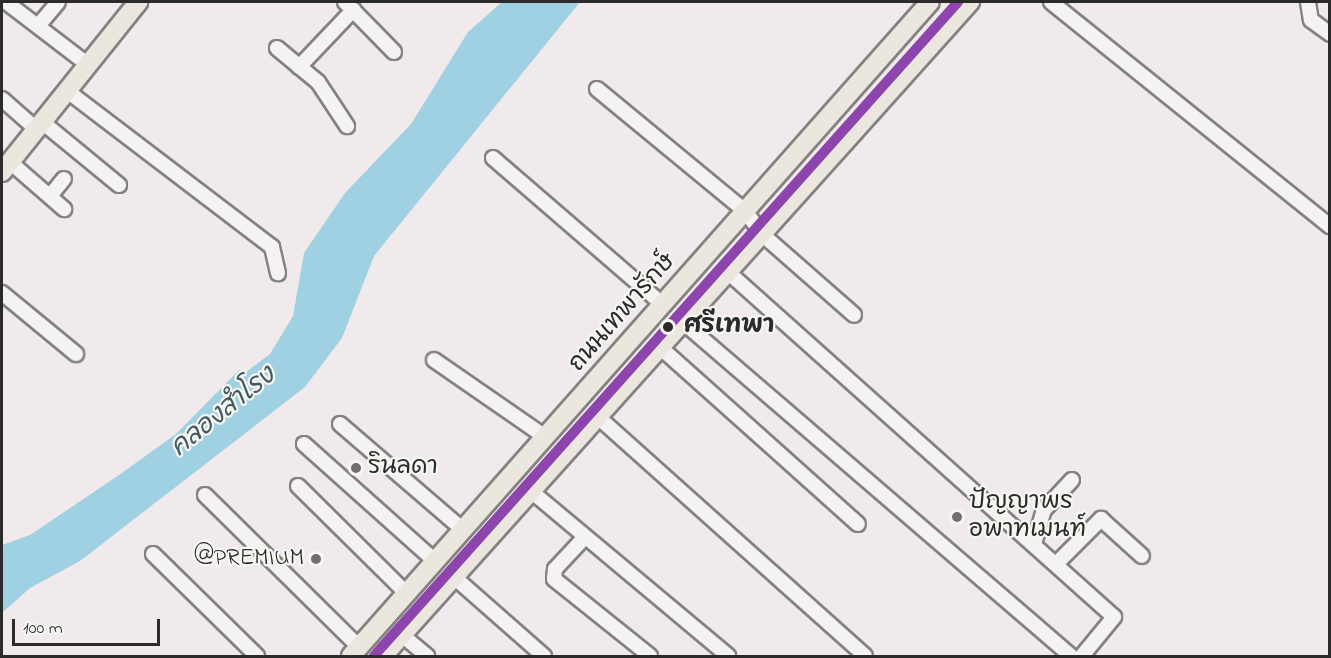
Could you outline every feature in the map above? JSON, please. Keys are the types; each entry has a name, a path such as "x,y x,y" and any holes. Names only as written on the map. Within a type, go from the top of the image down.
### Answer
{"main road":[{"path":"6,167 138,2"},
{"name":"ถนนเทพารักษ์","path":"383,657 970,2"},
{"name":"ถนนเทพารักษ์","path":"355,652 745,211 922,4"}],"street":[{"path":"6,2 87,64"},
{"path":"38,26 58,2"},
{"path":"1051,2 1329,226"},
{"path":"1308,2 1311,20 1329,34"},
{"path":"299,67 349,6 394,52"},
{"path":"277,48 318,82 347,126"},
{"path":"597,88 745,211 763,235 854,315"},
{"path":"66,90 272,246 278,273"},
{"path":"2,99 119,185"},
{"path":"493,158 662,304"},
{"path":"6,167 50,196 64,209"},
{"path":"50,196 64,179"},
{"path":"729,273 1114,617 1082,657"},
{"path":"2,293 76,354"},
{"path":"684,323 1071,657"},
{"path":"661,348 858,524"},
{"path":"434,360 545,437"},
{"path":"598,417 865,657"},
{"path":"340,424 462,529"},
{"path":"304,444 435,561"},
{"path":"1034,544 1044,510 1072,480"},
{"path":"298,486 406,594"},
{"path":"531,491 728,657"},
{"path":"205,495 355,652"},
{"path":"1056,564 1101,519 1143,556"},
{"path":"584,538 555,569 554,579 650,657"},
{"path":"153,554 257,657"},
{"path":"454,577 544,657"},
{"path":"402,635 427,657"}],"water":[{"name":"คลองสำโรง","path":"502,2 580,2 374,256 342,338 305,387 80,561 30,588 2,613 2,545 30,535 119,475 176,434 239,370 246,372 270,354 293,316 304,253 345,193 411,124 468,32"}],"transit line":[{"path":"374,656 958,2"}],"place":[{"name":"ศรีเทพา","path":"668,327"},
{"name":"รินลดา","path":"356,468"},
{"name":"ปัญญาพร อพาทเมนท์","path":"957,517"},
{"name":"@PREMIUM","path":"316,559"}]}
